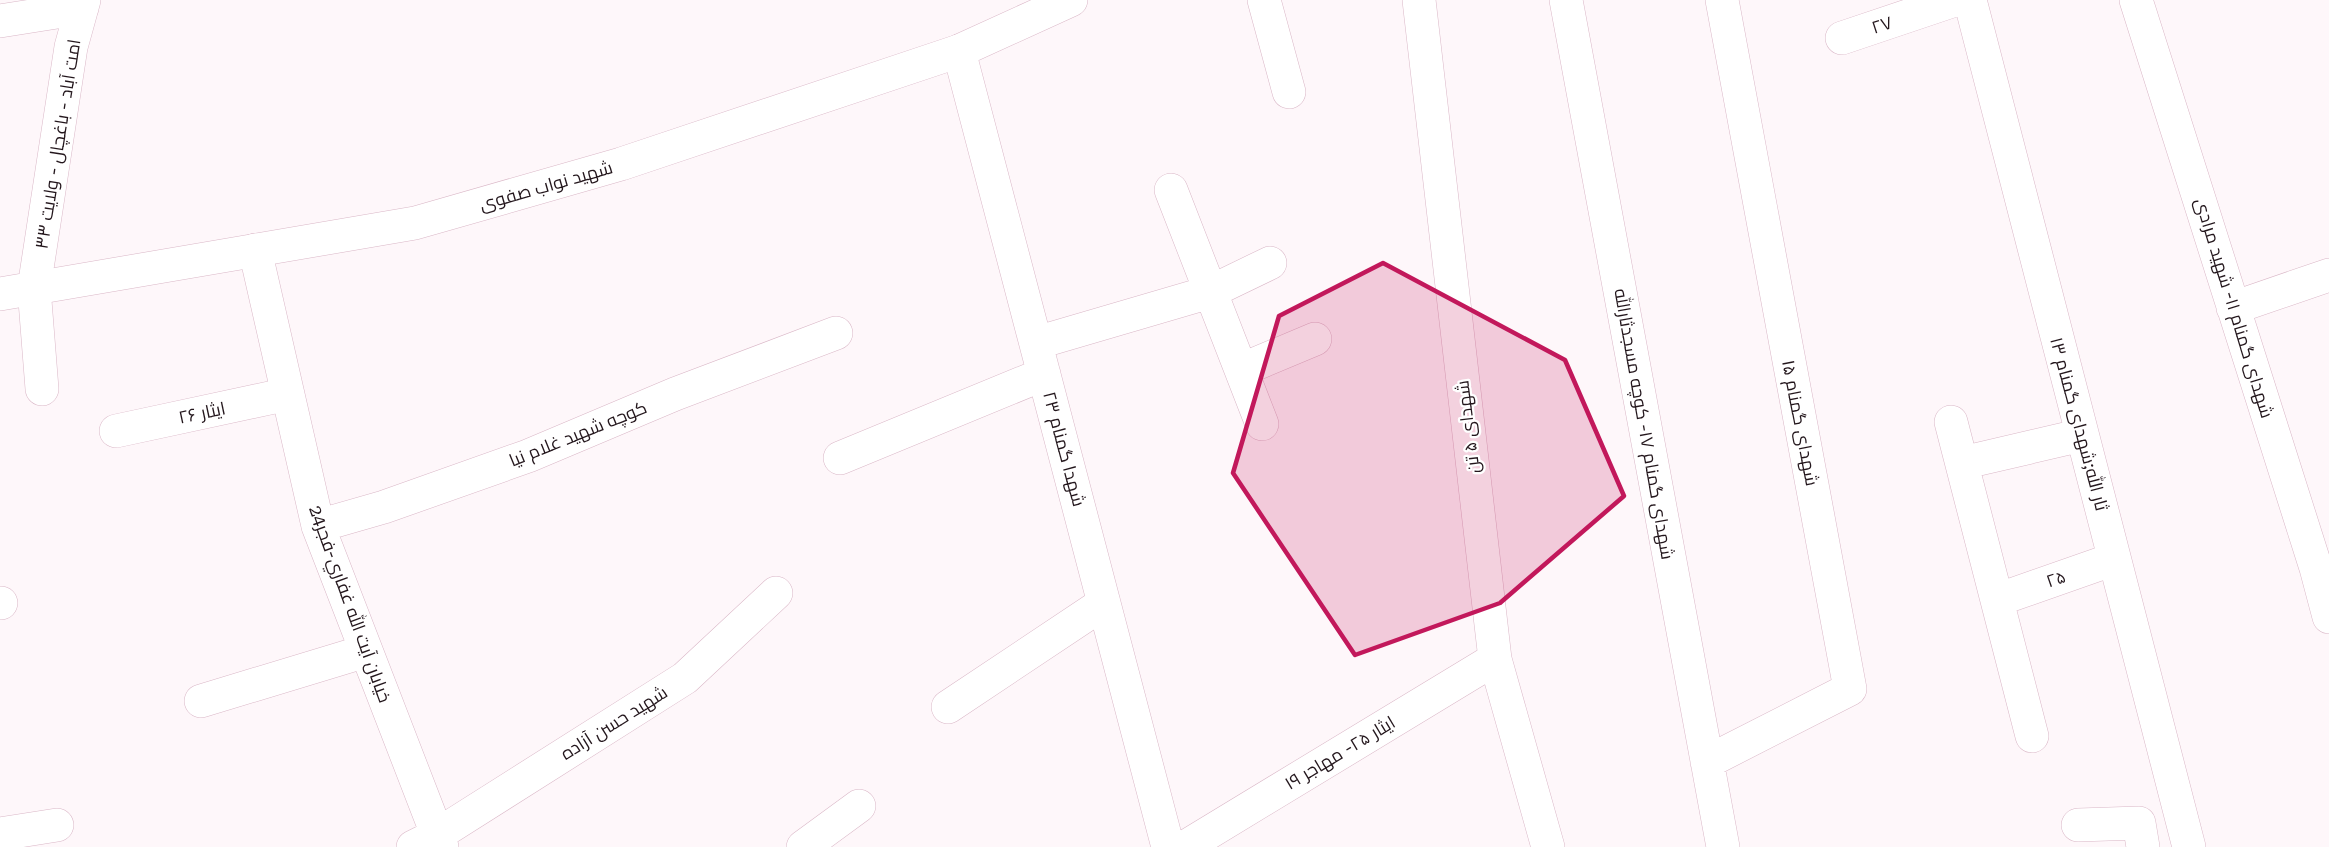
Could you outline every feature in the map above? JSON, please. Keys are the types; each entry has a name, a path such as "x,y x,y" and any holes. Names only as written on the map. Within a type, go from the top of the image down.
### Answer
{"street":[{"name":"شهید نواب صفوی","path":"0,294 415,223 621,164 959,51 1071,0"},
{"path":"1264,0 1289,92"},
{"name":"شهدای ۵ تن","path":"1419,0 1495,659 1548,847"},
{"name":"شهدای گمنام ۱۷- كوچه مسجدثارالله","path":"1566,0 1723,847"},
{"name":"شهدای گمنام ۱۵","path":"1707,762 1850,689 1722,0"},
{"name":"۲۷","path":"1842,38 1955,0"},
{"name":"ثار الله;شهدای گمنام ۱۳","path":"1970,0 2189,847"},
{"name":"شهدای گمنام ۱۱- شهيد مرادی","path":"2136,0 2316,568 2329,617"},
{"path":"0,21 83,4"},
{"name":"امت آباد - باغچال - ولایت ۳۳","path":"42,388 34,288 71,47 83,4"},
{"name":"شهدا گمنام ۲۳","path":"959,51 1168,847"},
{"path":"1171,190 1262,424"},
{"name":"خيابان آيت الله غفاري-فجر24","path":"255,250 318,526 366,651 431,843"},
{"path":"840,458 1040,359 1210,292 1270,263"},
{"path":"2233,308 2329,275"},
{"name":"کوچه شهید غلام نیا","path":"318,526 384,507 528,456 675,394 836,333"},
{"path":"1241,369 1315,339"},
{"name":"ایثار ۲۶","path":"116,431 288,394"},
{"path":"1951,422 2032,736"},
{"path":"1962,463 2082,435"},
{"name":"۲۵","path":"1997,600 2114,559"},
{"name":"شهید حسن آزاده","path":"431,843 685,678 776,593"},
{"path":"948,707 1104,603"},
{"path":"201,701 366,651"},
{"name":"ایثار ۲۵- مهاجر ۱۹","path":"1185,847 1495,659"},
{"path":"802,847 859,806"},
{"path":"2078,825 2139,823 2143,847"},
{"path":"0,834 57,825"}],"highlighted area":[{"path":"1383,263 1565,360 1624,496 1500,603 1355,655 1233,473 1279,316"}]}
